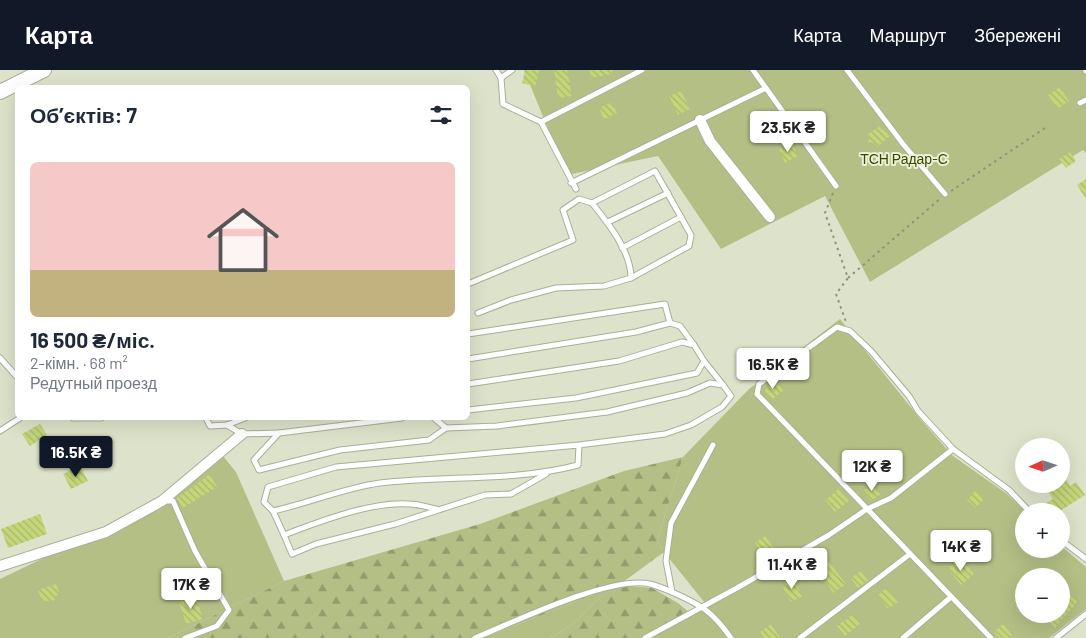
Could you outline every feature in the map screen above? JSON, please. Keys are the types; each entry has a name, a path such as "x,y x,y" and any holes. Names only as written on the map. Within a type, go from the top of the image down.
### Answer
{"main road":[{"path":"0,91 44,70"}],"street":[{"path":"700,120 710,141 770,217"},
{"path":"0,566 29,555 106,532 162,502 242,434"}],"lane":[{"path":"496,70 501,78 503,104 541,122 576,190"},
{"path":"501,78 512,70"},
{"path":"541,122 642,70"},
{"path":"753,70 836,186"},
{"path":"847,70 903,144 945,194"},
{"path":"571,183 766,88"},
{"path":"1080,103 1086,100"},
{"path":"478,314 511,300 556,288 604,286 631,278 688,246 691,235 655,171 592,203"},
{"path":"608,222 668,193"},
{"path":"470,283 573,240 563,210 579,200 592,203 608,222 631,269 631,278"},
{"path":"622,248 681,217"},
{"path":"631,269 646,269"},
{"path":"470,334 665,304 670,323"},
{"path":"470,359 636,332 670,323 680,326 731,396 722,407 691,425 665,434 579,445 336,467 268,487 264,502 273,511 292,554 316,544 395,524 436,509 485,495 511,494 546,474"},
{"path":"991,638 757,394 759,384 837,327 850,331 871,351 909,396 918,411 953,450 1008,490 1022,503"},
{"path":"470,384 619,361 682,342 694,345"},
{"path":"0,358 15,375"},
{"path":"470,410 576,398 647,384 697,373 704,361"},
{"path":"279,433 254,460 259,470 340,450 429,440 446,428 498,426 598,414 687,393 710,383 722,385"},
{"path":"0,431 17,420"},
{"path":"207,420 210,426 227,425 240,420"},
{"path":"227,425 242,434 279,433 386,420"},
{"path":"436,420 446,428"},
{"path":"273,511 380,483 546,474 578,465 579,445"},
{"path":"672,592 666,561 671,523 713,445"},
{"path":"645,638 829,535 867,509 891,498 953,450"},
{"path":"162,502 173,501 196,551 229,610 217,626 184,638"},
{"path":"284,535 325,519 375,508 408,504 436,509"},
{"path":"1070,547 1086,559"},
{"path":"800,638 910,554"},
{"path":"475,638 514,620 618,585 649,583 703,606 720,623 731,638"},
{"path":"903,638 951,597"},
{"path":"1056,638 1086,614"}],"path":[{"path":"836,186 825,213 848,278 836,294 850,331"}],"green space":[{"name":"ТСН Радар-С","path":"524,70 1086,70 1086,153 1083,150 870,282 825,196 721,249 658,156 567,175"},
{"path":"840,319 921,420 953,456 1007,494 1017,503 1015,503 1015,558 1070,558 1070,554 1086,567 1086,609 1070,622 1070,568 1015,568 1015,623 1068,623 1049,638 733,638 657,541 683,457 749,389"},
{"path":"223,456 236,472 284,581 168,638 0,638 0,579 162,501"},
{"path":"683,457 657,541 664,552 619,585 652,588 678,603 690,613 645,638 550,638 573,624 593,604 616,586 483,638 168,638 284,581 480,524 624,471"},
{"path":"618,585 593,604 573,624 550,638 483,638"},
{"path":"703,606 728,638 645,638"}],"building":[{"path":"525,70 539,70 535,87 522,83"},
{"path":"554,70 567,70 572,96 558,98"},
{"path":"590,70 612,70 612,74 591,78"},
{"path":"1060,87 1069,101 1058,109 1048,95"},
{"path":"681,91 690,109 678,115 669,96"},
{"path":"612,102 617,113 604,119 599,108"},
{"path":"880,126 882,130 885,128 891,135 877,147 874,143 868,142 870,137 868,134"},
{"path":"792,143 798,156 785,163 779,149"},
{"path":"1070,152 1076,161 1066,168 1059,159"},
{"path":"1086,179 1086,199 1077,185"},
{"path":"775,380 783,391 772,399 769,395 767,397 764,391"},
{"path":"40,424 47,435 30,446 22,434"},
{"path":"80,466 88,481 71,489 63,474"},
{"path":"210,474 217,487 183,508 177,498"},
{"path":"1076,482 1085,495 1070,505 1070,503 1047,503 1053,499 1049,493 1070,493 1070,486"},
{"path":"873,483 881,494 871,501 863,491"},
{"path":"839,489 849,501 835,512 825,500"},
{"path":"976,490 985,498 976,508 967,500"},
{"path":"40,514 47,534 8,548 1,529"},
{"path":"765,536 774,548 764,555 755,543"},
{"path":"826,558 846,584 833,593 815,564"},
{"path":"961,558 974,574 961,585 948,569"},
{"path":"861,571 868,581 858,588 851,578"},
{"path":"793,578 803,596 791,602 783,588 786,586 784,582"},
{"path":"56,584 60,594 54,597 55,600 42,602 38,590"},
{"path":"887,588 898,602 888,609 878,595"},
{"path":"1070,595 1077,602 1070,610"},
{"path":"196,597 203,619 186,624 179,602"},
{"path":"853,614 860,624 845,636 837,626"},
{"path":"1050,623 1059,623 1055,628"},
{"path":"771,624 780,638 764,638 760,632"},
{"path":"1003,624 1012,635 1008,638 999,638 994,632"}]}
